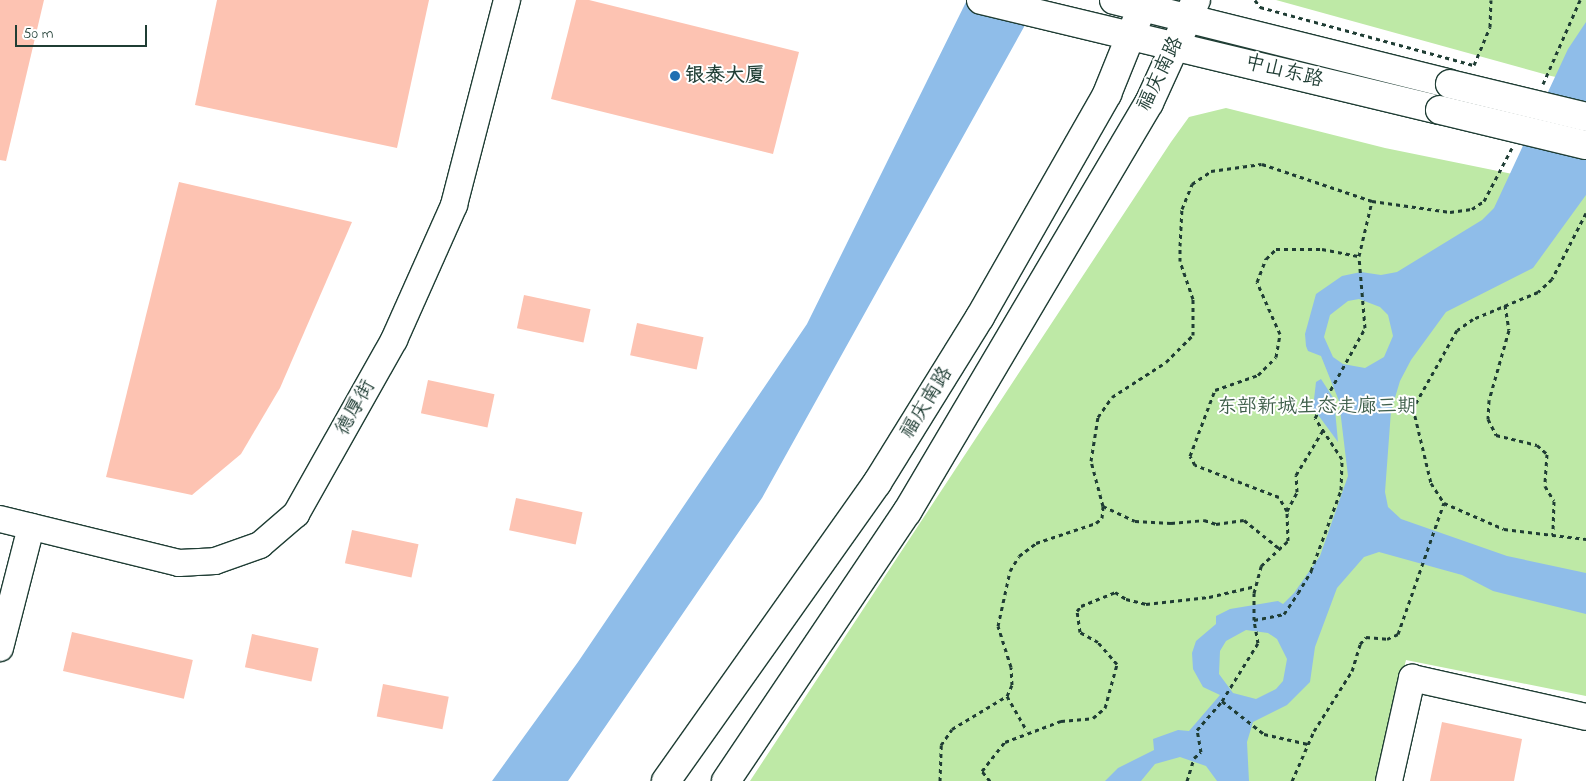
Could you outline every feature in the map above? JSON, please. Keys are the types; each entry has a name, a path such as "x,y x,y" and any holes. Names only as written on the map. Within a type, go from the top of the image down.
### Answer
{"main road":[{"name":"中山东路","path":"981,0 1586,146"},
{"name":"中山东路","path":"1114,0 1192,9 1450,84 1586,117"},
{"name":"福庆南路","path":"666,781 814,575 898,450 980,317 1107,94 1144,3"},
{"name":"福庆南路","path":"726,781 907,512 1149,103 1192,9"}],"street":[{"name":"德厚街","path":"0,519 179,563 216,561 260,545 296,514 394,340 454,205 507,0"},
{"path":"0,648 31,527"},
{"path":"1389,781 1412,678 1586,717"}],"path":[{"path":"1255,0 1260,7 1474,65 1490,27 1491,0"},
{"path":"1541,90 1580,0"},
{"path":"940,781 941,745 952,729 1007,696 1012,685 1011,667 998,626 1010,571 1019,556 1036,543 1096,524 1102,518 1103,506 1095,486 1092,461 1098,417 1112,397 1166,362 1192,335 1193,299 1180,261 1180,246 1182,209 1192,184 1211,171 1262,164 1372,201 1450,212 1472,209 1491,191 1516,140"},
{"path":"1254,620 1284,614 1311,571 1343,473 1342,459 1315,418 1365,328 1359,256 1372,201"},
{"path":"1586,213 1552,279 1538,292 1473,319 1457,330 1413,408 1431,483 1444,503 1504,529 1586,539"},
{"path":"1187,781 1194,758 1201,752 1197,730 1222,701 1258,643 1254,620 1256,586 1261,566 1288,541 1287,511 1279,497 1195,466 1190,456 1215,390 1258,375 1276,357 1280,334 1257,282 1266,259 1276,249 1322,249 1359,256"},
{"path":"1505,305 1509,330 1502,364 1489,400 1488,419 1496,435 1537,446 1547,454 1545,486 1554,501 1553,535"},
{"path":"1287,511 1297,492 1296,475 1323,430"},
{"path":"1292,781 1308,744 1352,671 1360,644 1366,637 1387,638 1398,634 1418,568 1444,503"},
{"path":"1103,506 1135,520 1171,524 1204,520 1216,524 1244,520 1280,549"},
{"path":"990,781 982,771 1004,742 1061,721 1093,718 1105,708 1117,664 1098,642 1080,632 1077,611 1081,606 1115,592 1126,599 1146,604 1209,597 1256,586"},
{"path":"1007,696 1027,732"},
{"path":"1222,701 1264,734 1308,744"}],"green space":[{"path":"1276,0 1586,0 1586,83 1551,76"},
{"name":"东部新城生态走廊三期","path":"1226,108 1385,148 1586,189 1586,696 1406,660 1376,781 750,781 1171,142 1189,117"}],"water":[{"path":"967,0 1039,0 762,498 568,781 492,781 578,662 807,324"},
{"path":"1586,22 1586,195 1533,268 1446,312 1411,360 1400,381 1391,411 1385,492 1388,507 1401,519 1507,556 1586,573 1586,614 1493,591 1462,575 1379,552 1364,557 1337,588 1315,647 1310,682 1287,705 1253,722 1247,742 1249,781 1217,781 1206,766 1180,757 1155,764 1141,781 1105,781 1118,768 1154,750 1153,739 1178,730 1189,731 1220,695 1203,687 1193,669 1192,653 1196,641 1216,624 1216,616 1230,609 1278,601 1283,604 1294,593 1320,556 1348,476 1339,401 1321,356 1308,351 1306,346 1305,334 1316,294 1342,276 1361,272 1381,275 1397,272 1482,220 1494,208 1568,49","holes":["1359,299 1380,307 1388,315 1393,336 1384,357 1365,368 1343,364 1333,357 1324,337 1330,315 1348,301","1246,630 1268,633 1277,639 1287,659 1283,681 1276,689 1256,699 1233,693 1219,674 1220,651 1226,641"]},
{"path":"1321,379 1334,399 1338,442 1313,408 1316,382"}],"building":[{"path":"0,0 44,0 6,161 0,160"},
{"path":"217,0 429,0 397,148 195,105"},
{"name":"银泰大厦","path":"576,0 589,0 799,52 773,154 551,99"},
{"path":"179,182 352,222 280,388 241,454 192,495 106,477"},
{"path":"524,295 591,309 583,342 517,328"},
{"path":"637,323 704,337 697,369 630,355"},
{"path":"428,380 495,394 487,427 421,413"},
{"path":"516,498 583,512 576,544 509,530"},
{"path":"352,530 419,544 411,577 345,563"},
{"path":"72,632 193,660 184,699 63,671"},
{"path":"252,634 319,648 311,681 245,667"},
{"path":"383,684 449,697 442,729 377,716"},
{"path":"1442,722 1522,739 1514,781 1430,781"}],"place":[{"name":"银泰大厦","path":"675,76"}]}
